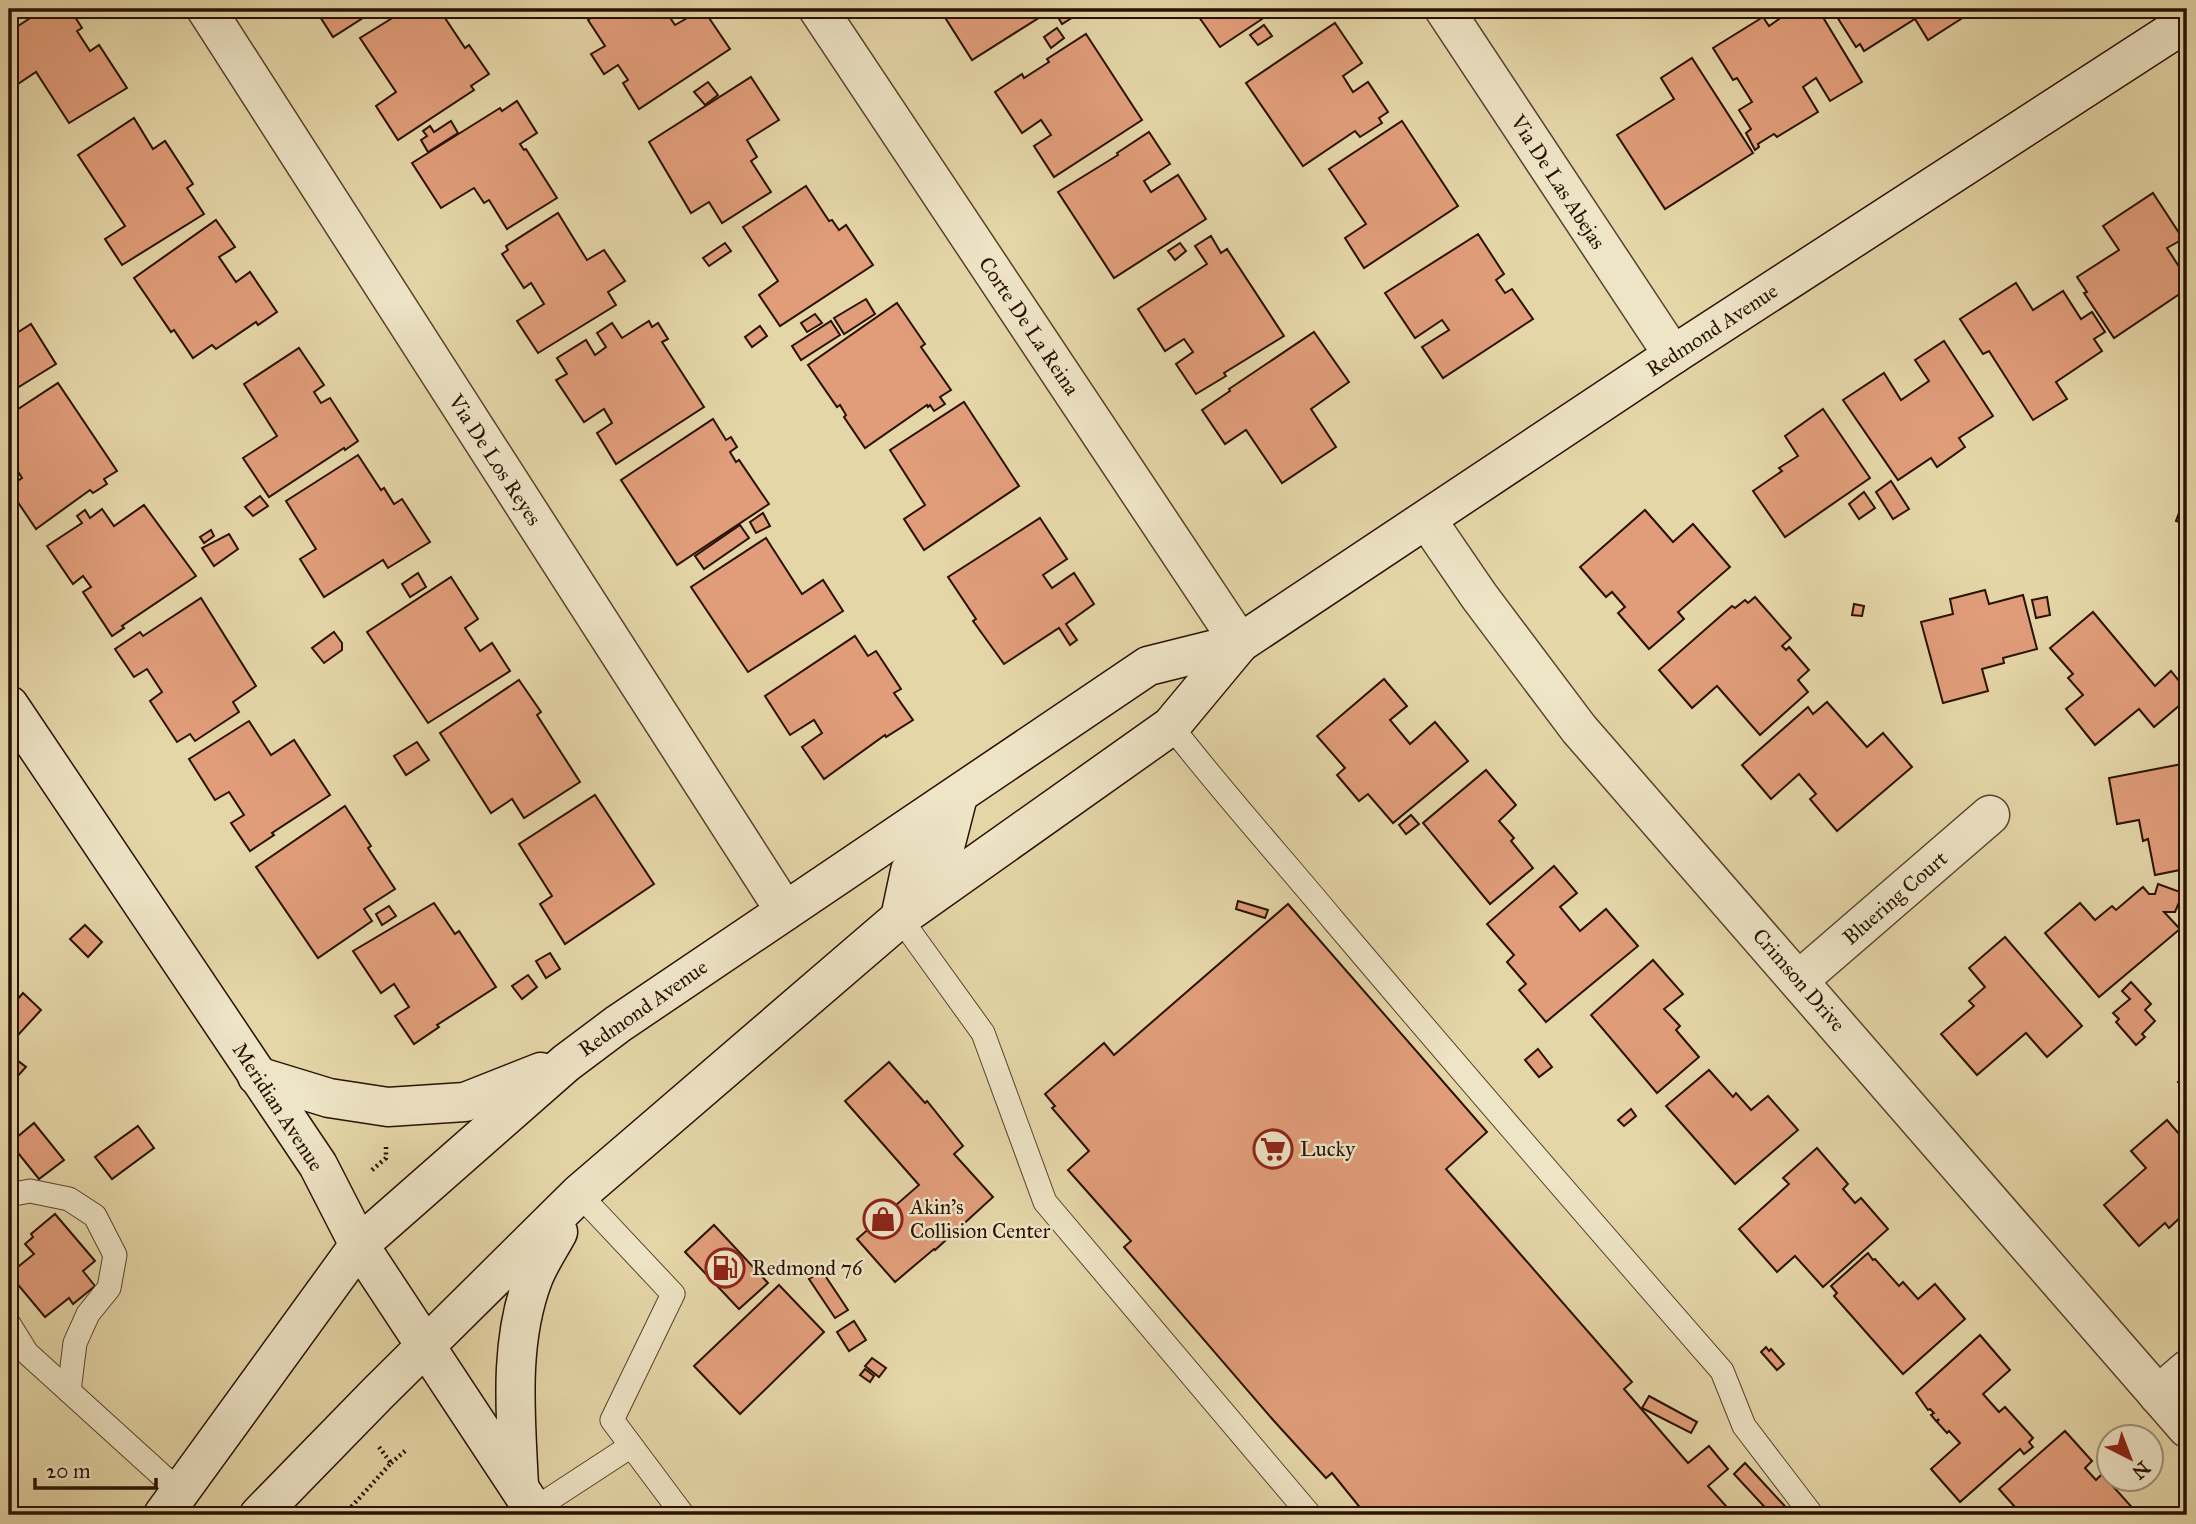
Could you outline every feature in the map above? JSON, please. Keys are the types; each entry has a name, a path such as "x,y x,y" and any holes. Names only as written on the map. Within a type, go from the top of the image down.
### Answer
{"street":[{"name":"Via De Los Reyes","path":"205,9 785,911"},
{"name":"Corte De La Reina","path":"818,9 1240,643"},
{"name":"Via De Las Abejas","path":"1444,9 1673,355"},
{"name":"Redmond Avenue","path":"259,1515 579,1194 900,918 1171,726 1240,643 1673,355 2187,22"},
{"name":"Crimson Drive","path":"1427,520 1479,596 1579,729 2187,1428"},
{"name":"Redmond Avenue","path":"171,1503 359,1245 566,1063 618,1024 1148,666 1240,643"},
{"name":"Meridian Avenue","path":"9,705 318,1165 359,1245 530,1504"},
{"path":"900,918 910,871 946,843 958,796"},
{"name":"Bluering Court","path":"1799,980 1990,816"},
{"path":"257,1076 329,1098 388,1107 465,1102 566,1063"},
{"path":"530,1504 516,1405 517,1336 533,1278 579,1194"},
{"path":"2158,1395 2187,1370"}],"lane":[{"path":"1171,726 1260,836 1464,1076 1722,1371 1744,1426 1812,1515"},
{"path":"900,918 984,1033 1045,1202 1310,1515"},
{"path":"9,1195 30,1191 69,1199 95,1216 115,1255 109,1287 88,1314 75,1343 69,1391"},
{"path":"579,1194 673,1294 612,1420 683,1515"},
{"path":"9,1324 27,1353 69,1391 171,1503"},
{"path":"530,1504 631,1446"}],"path":[{"path":"372,1170 386,1158 387,1137"},
{"path":"379,1447 391,1464"},
{"path":"344,1515 405,1451"}],"building":[{"path":"44,9 70,9 82,28 77,31 90,51 99,45 127,88 69,123 36,72 9,90 9,32"},
{"path":"315,9 377,9 333,37"},
{"path":"407,9 420,9 426,17 439,9 465,48 469,45 489,74 471,86 474,90 398,140 376,106 396,92 360,38"},
{"path":"603,9 664,9 675,25 703,9 730,49 639,109 623,83 628,80 618,65 604,74 591,54 605,46 588,20"},
{"path":"962,9 1053,9 972,60 946,19"},
{"path":"1060,9 1075,9 1078,14 1062,24 1055,12"},
{"path":"1212,9 1277,9 1220,47 1199,17"},
{"path":"1818,9 1862,82 1830,101 1816,78 1803,87 1818,112 1777,137 1774,134 1758,144 1759,147 1755,150 1746,133 1751,129 1739,110 1752,102 1737,78 1733,80 1713,48 1763,17 1769,26 1779,19 1774,11"},
{"path":"1832,9 1959,9 1964,17 1928,40 1915,19 1864,51 1860,44 1856,47"},
{"path":"1335,23 1362,63 1343,76 1353,92 1368,82 1388,112 1379,118 1382,123 1360,137 1355,131 1303,166 1246,83"},
{"path":"1264,25 1272,36 1258,45 1250,35"},
{"path":"1057,28 1064,38 1051,48 1044,37"},
{"path":"1086,34 1142,120 1054,177 1034,146 1051,135 1041,120 1022,133 995,92 1022,74 1024,78 1049,62 1047,59"},
{"path":"1692,58 1753,153 1665,209 1617,135 1674,99 1661,78"},
{"path":"751,77 779,120 747,140 757,157 751,161 771,192 722,223 709,202 691,213 649,142"},
{"path":"708,82 718,95 705,105 694,92"},
{"path":"517,101 537,133 520,144 526,149 557,198 507,229 489,200 484,203 474,188 441,208 412,163 500,108 502,111"},
{"path":"134,118 153,149 165,141 193,184 187,188 204,214 122,265 105,239 125,226 78,155"},
{"path":"451,121 458,133 428,152 421,140 427,136 423,131 430,126 434,132"},
{"path":"1402,121 1458,206 1364,268 1345,238 1366,224 1329,169"},
{"path":"1149,132 1170,164 1144,181 1151,192 1178,175 1206,219 1114,278 1058,192 1118,155 1117,153"},
{"path":"806,186 829,221 832,220 839,230 846,225 873,265 780,326 759,295 778,281 743,227"},
{"path":"2153,193 2183,239 2167,248 2187,279 2187,289 2114,338 2084,293 2087,292 2077,277 2119,250 2103,226"},
{"path":"558,213 587,260 604,250 625,281 608,292 616,305 538,353 517,321 544,304 531,283 524,288 502,254 508,250 506,246"},
{"path":"216,220 235,247 219,257 236,282 250,272 277,312 258,325 256,322 216,349 212,345 193,358 174,330 171,332 134,278"},
{"path":"1478,234 1504,274 1496,280 1505,293 1512,289 1533,319 1443,378 1422,347 1449,330 1442,320 1415,338 1385,293"},
{"path":"1211,236 1221,253 1227,249 1284,336 1224,373 1226,376 1196,394 1176,364 1193,352 1184,339 1165,351 1138,309 1207,264 1195,246"},
{"path":"725,243 731,251 709,266 703,258"},
{"path":"1180,243 1186,251 1175,260 1168,251"},
{"path":"2016,283 2033,310 2063,291 2081,319 2092,312 2105,332 2094,339 2102,351 2056,382 2067,399 2033,420 1989,351 1983,354 1960,319"},
{"path":"866,299 875,314 844,334 834,318"},
{"path":"897,303 925,344 921,347 951,390 940,397 945,404 934,411 927,405 865,448 844,417 846,415 840,405 837,407 808,365"},
{"path":"815,314 822,323 807,332 801,323"},
{"path":"649,321 652,327 658,323 668,339 662,342 704,407 616,464 597,433 612,423 604,409 584,422 556,380 567,374 557,358 586,340 595,355 606,347 597,333 612,323 622,338"},
{"path":"831,321 840,335 801,360 792,346"},
{"path":"31,324 56,364 9,393 9,338"},
{"path":"760,326 767,336 752,347 745,337"},
{"path":"1314,332 1349,382 1311,409 1336,447 1282,483 1246,430 1225,444 1202,410"},
{"path":"1944,341 1993,416 1959,438 1965,447 1937,467 1931,458 1898,480 1843,400 1884,373 1901,400 1929,381 1915,360"},
{"path":"299,348 324,385 314,392 321,403 330,398 358,441 269,497 243,458 277,436 244,384"},
{"path":"58,383 117,471 104,479 107,484 93,493 90,490 36,529 9,489 22,478 9,457 9,415"},
{"path":"964,402 1019,486 924,550 904,519 925,505 890,450"},
{"path":"1823,409 1870,478 1785,537 1753,491 1782,471 1779,468 1798,456 1785,436"},
{"path":"713,419 726,440 731,437 737,447 730,452 736,462 739,460 769,504 677,565 621,480"},
{"path":"358,455 381,490 384,488 394,504 402,499 430,542 388,568 383,560 324,597 300,559 316,549 286,501"},
{"path":"1891,481 1909,509 1893,519 1876,492"},
{"path":"1864,492 1875,508 1859,519 1849,504"},
{"path":"2187,492 2187,525 2176,521"},
{"path":"260,496 268,506 253,516 245,507"},
{"path":"144,505 196,576 122,626 124,628 112,636 83,592 91,587 83,576 73,584 47,546 82,523 77,516 85,510 90,518 102,509 114,526"},
{"path":"1645,510 1673,542 1693,524 1730,567 1678,612 1684,619 1649,649 1618,613 1625,607 1612,592 1606,597 1580,567"},
{"path":"763,513 770,526 756,533 750,522"},
{"path":"1040,518 1067,559 1043,575 1052,588 1074,573 1094,604 1066,624 1077,640 1070,645 1059,628 1004,664 973,621 976,619 948,577"},
{"path":"740,525 749,538 704,569 695,556"},
{"path":"211,530 214,536 204,543 200,537"},
{"path":"229,534 238,549 214,566 202,548"},
{"path":"766,538 802,594 823,580 843,611 748,672 691,587"},
{"path":"418,573 426,587 410,597 402,584"},
{"path":"451,577 478,619 465,628 480,651 492,643 510,671 428,723 367,632"},
{"path":"1985,590 1989,604 2023,595 2037,649 2003,658 2004,663 1982,669 1988,691 1943,703 1921,622 1953,614 1950,599"},
{"path":"1755,597 1791,638 1782,646 1786,650 1789,647 1809,670 1798,680 1808,692 1760,735 1717,686 1692,708 1659,670 1732,606 1735,608 1745,600 1748,603"},
{"path":"2047,597 2050,615 2036,618 2032,600"},
{"path":"201,598 256,686 233,702 239,712 195,741 190,734 177,742 150,701 162,692 147,669 134,677 115,649 140,632 143,636"},
{"path":"1854,604 1864,606 1862,616 1852,615"},
{"path":"2093,612 2155,686 2171,671 2187,691 2187,699 2154,727 2139,709 2095,745 2066,709 2083,695 2068,678 2073,674 2050,648"},
{"path":"334,632 342,643 342,650 324,663 312,648"},
{"path":"855,636 868,656 876,651 901,689 894,693 913,720 886,737 885,735 824,779 802,747 822,733 814,720 790,735 765,696"},
{"path":"1384,679 1407,706 1390,720 1410,744 1435,722 1468,761 1393,823 1368,794 1359,801 1337,775 1345,768 1317,736"},
{"path":"519,680 541,712 537,715 580,782 524,818 512,799 491,813 440,733"},
{"path":"1827,702 1867,747 1883,733 1912,767 1837,831 1810,799 1816,794 1799,774 1771,799 1742,765 1808,707 1813,714"},
{"path":"249,721 271,755 294,740 330,795 272,833 274,835 250,851 231,823 244,815 229,792 215,800 189,759"},
{"path":"417,742 429,760 406,775 394,756"},
{"path":"2187,763 2187,895 2184,896 2180,870 2155,875 2148,839 2143,841 2139,820 2117,824 2109,778"},
{"path":"1486,770 1516,805 1499,821 1514,838 1511,841 1533,868 1490,904 1423,823"},
{"path":"595,795 654,884 565,944 540,904 552,896 519,844"},
{"path":"345,806 395,889 364,909 372,921 318,958 256,867"},
{"path":"1411,815 1419,824 1406,834 1399,825"},
{"path":"1554,866 1577,893 1560,907 1580,931 1606,909 1638,946 1546,1022 1519,990 1526,984 1507,962 1514,955 1487,924"},
{"path":"2158,884 2183,893 2175,912 2164,912 2180,929 2099,997 2045,933 2080,903 2095,920 2112,906 2116,910 2143,887 2149,894 2155,894"},
{"path":"1238,901 1268,910 1265,918 1236,909"},
{"path":"434,903 455,934 459,931 496,987 437,1025 439,1027 414,1044 395,1016 409,1007 394,984 381,993 353,951"},
{"path":"1288,904 1487,1132 1446,1169 1632,1382 1624,1389 1688,1463 1709,1446 1728,1469 1708,1486 1734,1515 1366,1515 1332,1473 1326,1478 1274,1421 1124,1247 1131,1241 1068,1170 1089,1151 1052,1108 1055,1106 1045,1094 1104,1043 1114,1055"},
{"path":"389,906 396,916 382,925 376,914"},
{"path":"85,925 102,942 88,957 70,939"},
{"path":"2005,937 2082,1026 2047,1057 2026,1033 1977,1075 1941,1034 1974,1006 1969,1001 1985,987 1969,968"},
{"path":"550,953 560,969 546,978 536,961"},
{"path":"1653,960 1683,994 1664,1009 1680,1026 1676,1030 1699,1057 1657,1093 1591,1015"},
{"path":"528,975 537,987 522,999 512,986"},
{"path":"2131,982 2151,1004 2145,1010 2155,1021 2142,1034 2145,1037 2136,1045 2116,1022 2119,1019 2113,1013 2130,999 2122,991"},
{"path":"23,993 41,1010 9,1045 9,1009"},
{"path":"1538,1049 1552,1067 1539,1077 1525,1060"},
{"path":"9,1054 26,1067 16,1078 9,1070"},
{"path":"889,1062 925,1103 927,1101 963,1146 954,1154 993,1197 895,1282 857,1239 919,1185 845,1101"},
{"path":"1709,1070 1733,1097 1736,1093 1751,1110 1768,1096 1798,1130 1735,1184 1666,1106"},
{"path":"2187,1074 2187,1098 2180,1090 2183,1087 2178,1082"},
{"path":"1631,1109 1636,1116 1624,1126 1618,1120"},
{"path":"2167,1120 2187,1143 2187,1215 2185,1213 2169,1228 2165,1223 2139,1246 2104,1205 2146,1168 2131,1151"},
{"path":"34,1123 64,1160 39,1179 10,1143"},
{"path":"138,1126 154,1148 112,1179 95,1157"},
{"path":"1817,1148 1848,1184 1843,1189 1855,1203 1861,1198 1888,1229 1823,1287 1795,1256 1777,1272 1739,1229 1789,1184 1783,1178"},
{"path":"55,1214 95,1261 83,1271 95,1286 73,1304 69,1298 45,1317 9,1274 34,1254 25,1244 33,1237 31,1234"},
{"path":"714,1225 768,1283 739,1309 685,1252"},
{"path":"1868,1253 1899,1286 1903,1282 1918,1299 1935,1284 1965,1319 1903,1374 1834,1296 1837,1293 1831,1286"},
{"path":"822,1271 848,1310 835,1318 809,1279"},
{"path":"779,1285 824,1332 740,1414 694,1366"},
{"path":"854,1321 866,1340 849,1351 837,1332"},
{"path":"1980,1335 2010,1370 1983,1394 1999,1412 2005,1407 2033,1438 2029,1442 2033,1447 2024,1454 2020,1449 1960,1502 1931,1469 1960,1443 1937,1422 1939,1419 1936,1421 1931,1415 1934,1413 1928,1410 1916,1393"},
{"path":"1766,1347 1784,1364 1777,1370 1761,1352"},
{"path":"872,1358 886,1368 879,1377 865,1366"},
{"path":"865,1369 874,1376 870,1382 860,1375"},
{"path":"1649,1396 1697,1422 1691,1433 1642,1408"},
{"path":"2065,1431 2092,1461 2085,1468 2094,1478 2094,1492 2118,1492 2137,1513 2022,1515 1999,1489"},
{"path":"1745,1463 1793,1515 1772,1515 1734,1474"}],"place":[{"name":"Lucky","path":"1273,1149"},
{"name":"Akin's Collision Center","path":"883,1219"},
{"name":"Redmond 76","path":"725,1268"}]}
